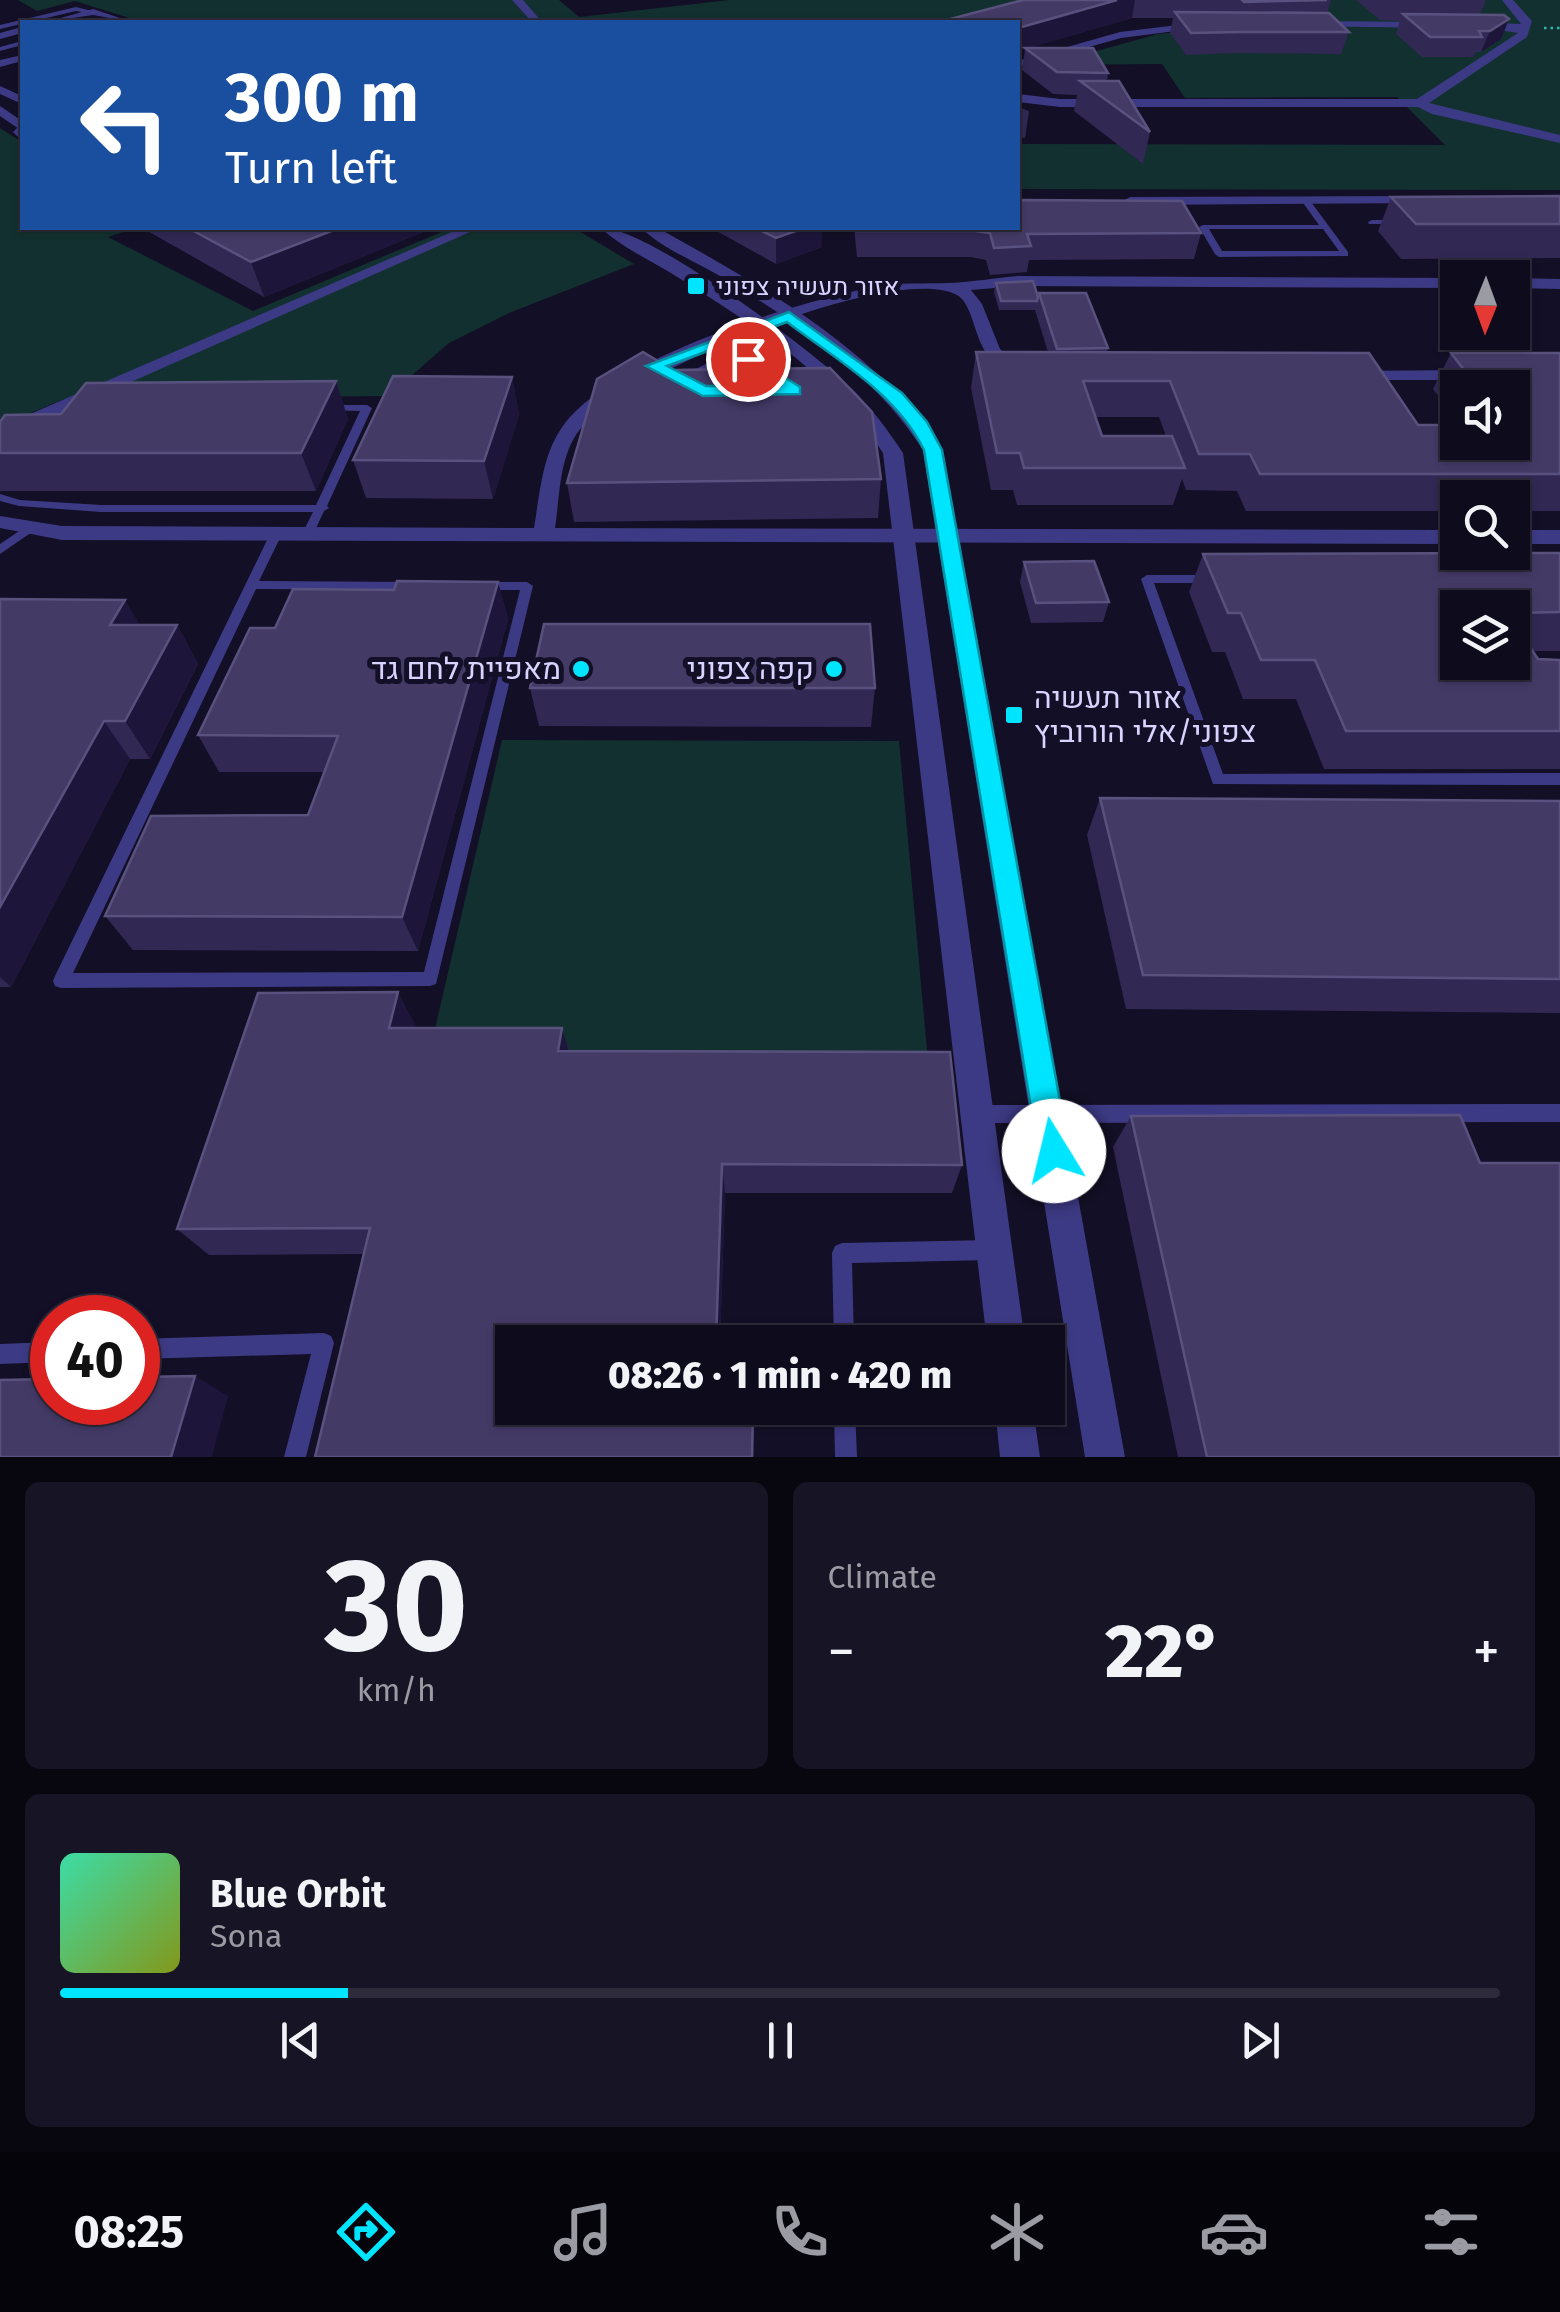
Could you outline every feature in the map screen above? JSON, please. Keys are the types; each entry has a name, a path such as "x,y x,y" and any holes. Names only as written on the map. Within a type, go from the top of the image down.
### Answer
{"street":[{"path":"517,0 534,20"},
{"path":"1420,103 1523,36 1526,28 1521,12 1508,0"},
{"path":"69,20 97,17"},
{"path":"1020,63 1149,29 1227,24"},
{"path":"1301,24 1526,28"},
{"path":"1020,98 1060,103 1420,103 1436,111 1560,139"},
{"path":"0,110 20,125"},
{"path":"1114,201 1305,200 1410,206 1432,200"},
{"path":"0,434 467,230"},
{"path":"611,230 761,327 835,381 883,432 900,482 1004,1325"},
{"path":"651,230 789,316 866,370 920,425 938,466 1105,1457"},
{"path":"543,534 560,451 571,426 614,388 654,366 856,294 1018,281 1440,283"},
{"path":"1530,283 1560,284"},
{"path":"954,288 973,301 993,357 1017,372 1032,374"},
{"path":"682,380 734,359 748,359 794,390 758,391"},
{"path":"654,366 703,391"},
{"path":"1321,376 1440,376"},
{"path":"0,522 28,528 276,534 1440,537"},
{"path":"1530,537 1560,537"},
{"path":"1016,1425 1020,1457"}],"lane":[{"path":"32,20 76,9 97,17"},
{"path":"1305,200 1325,227 1345,254 1219,254 1203,227 1325,227"},
{"path":"1372,222 1406,222"},
{"path":"308,534 324,508 367,408 309,408"},
{"path":"0,497 8,502 62,508 324,508"},
{"path":"0,550 28,528"},
{"path":"276,534 61,981 430,979 526,586 468,586"},
{"path":"1225,579 1146,580 1218,780 1560,779"},
{"path":"252,586 428,586"},
{"path":"978,1114 1560,1112"},
{"path":"844,1325 842,1252 995,1250"},
{"path":"160,1348 324,1343 295,1457"},
{"path":"0,1354 30,1353"},
{"path":"845,1425 846,1457"}],"green space":[{"path":"18,0 559,0 579,17 730,0 1095,0 1016,20 136,20 75,1 37,11"},
{"path":"1192,0 1560,0 1560,190 1020,189 1020,144 1445,145 1397,97 1185,98 1162,64 1046,65 1158,34 1191,31"},
{"path":"0,128 20,141 20,230 129,230 108,237 253,311 446,230 577,230 634,264 509,313 449,343 388,396 64,399 0,426"},
{"path":"502,740 899,741 928,1061 428,1059"}],"building":[{"path":"1023,0 1117,0 1020,27 1020,20 947,20"},
{"path":"1242,0 1327,0 1244,2"},
{"path":"1175,12 1329,13 1349,32 1191,33"},
{"path":"1403,14 1504,15 1509,19 1490,31 1479,31 1482,37 1430,37"},
{"path":"1025,48 1093,48 1108,73 1057,72"},
{"path":"1080,81 1119,81 1150,132"},
{"path":"1560,196 1560,224 1416,224 1391,197"},
{"path":"1020,200 1182,201 1201,233 1027,234 1031,246 994,248 990,233 975,231 858,231 1020,230"},
{"path":"192,230 334,230 251,262"},
{"path":"760,230 798,230 776,238"},
{"path":"1033,281 1037,301 1001,301 996,283"},
{"path":"1039,293 1086,293 1108,348 1057,349"},
{"path":"643,352 673,370 830,368 872,412 881,479 567,483 597,379"},
{"path":"976,352 1369,353 1418,425 1440,425 1440,460 1530,460 1530,370 1464,370 1451,353 1560,353 1560,474 1260,474 1250,454 1199,454 1170,381 1083,381 1102,436 1172,436 1185,468 1024,468 1020,453 997,453"},
{"path":"393,376 512,377 484,461 353,460"},
{"path":"336,381 301,453 0,453 0,422 5,415 61,414 86,383"},
{"path":"1440,553 1440,570 1530,570 1530,553 1560,553 1560,612 1530,613 1530,590 1440,590 1440,680 1530,680 1530,647 1538,659 1560,660 1560,731 1346,731 1315,660 1261,660 1241,613 1228,613 1203,554"},
{"path":"1094,561 1109,602 1036,603 1024,562"},
{"path":"397,581 498,582 402,917 105,916 151,816 308,815 338,736 198,735 250,628 275,628 293,589 394,590"},
{"path":"0,599 125,600 110,625 177,625 125,721 104,721 0,907"},
{"path":"544,624 870,624 875,688 530,688"},
{"path":"1100,798 1560,801 1560,979 1143,975"},
{"path":"398,992 389,1028 562,1028 558,1051 950,1052 962,1165 722,1164 717,1325 495,1325 495,1425 753,1425 752,1457 315,1457 370,1228 177,1229 258,993"},
{"path":"1460,1115 1480,1163 1560,1163 1560,1457 1207,1457 1131,1116"},
{"path":"195,1376 171,1457 0,1457 0,1380 30,1379 30,1425 160,1425 160,1377"}],"place":[{"name":"אזור תעשיה צפוני","path":"696,286"},
{"name":"מאפיית לחם גד","path":"581,669"},
{"name":"קפה צפוני","path":"834,669"},
{"name":"אזור תעשיה צפוני/אלי הורוביץ","path":"1014,715"}],"route":[{"path":"748,359 794,390 703,391 654,366 789,316 866,370 896,397 920,425 933,450 942,482 1054,1151"}]}
